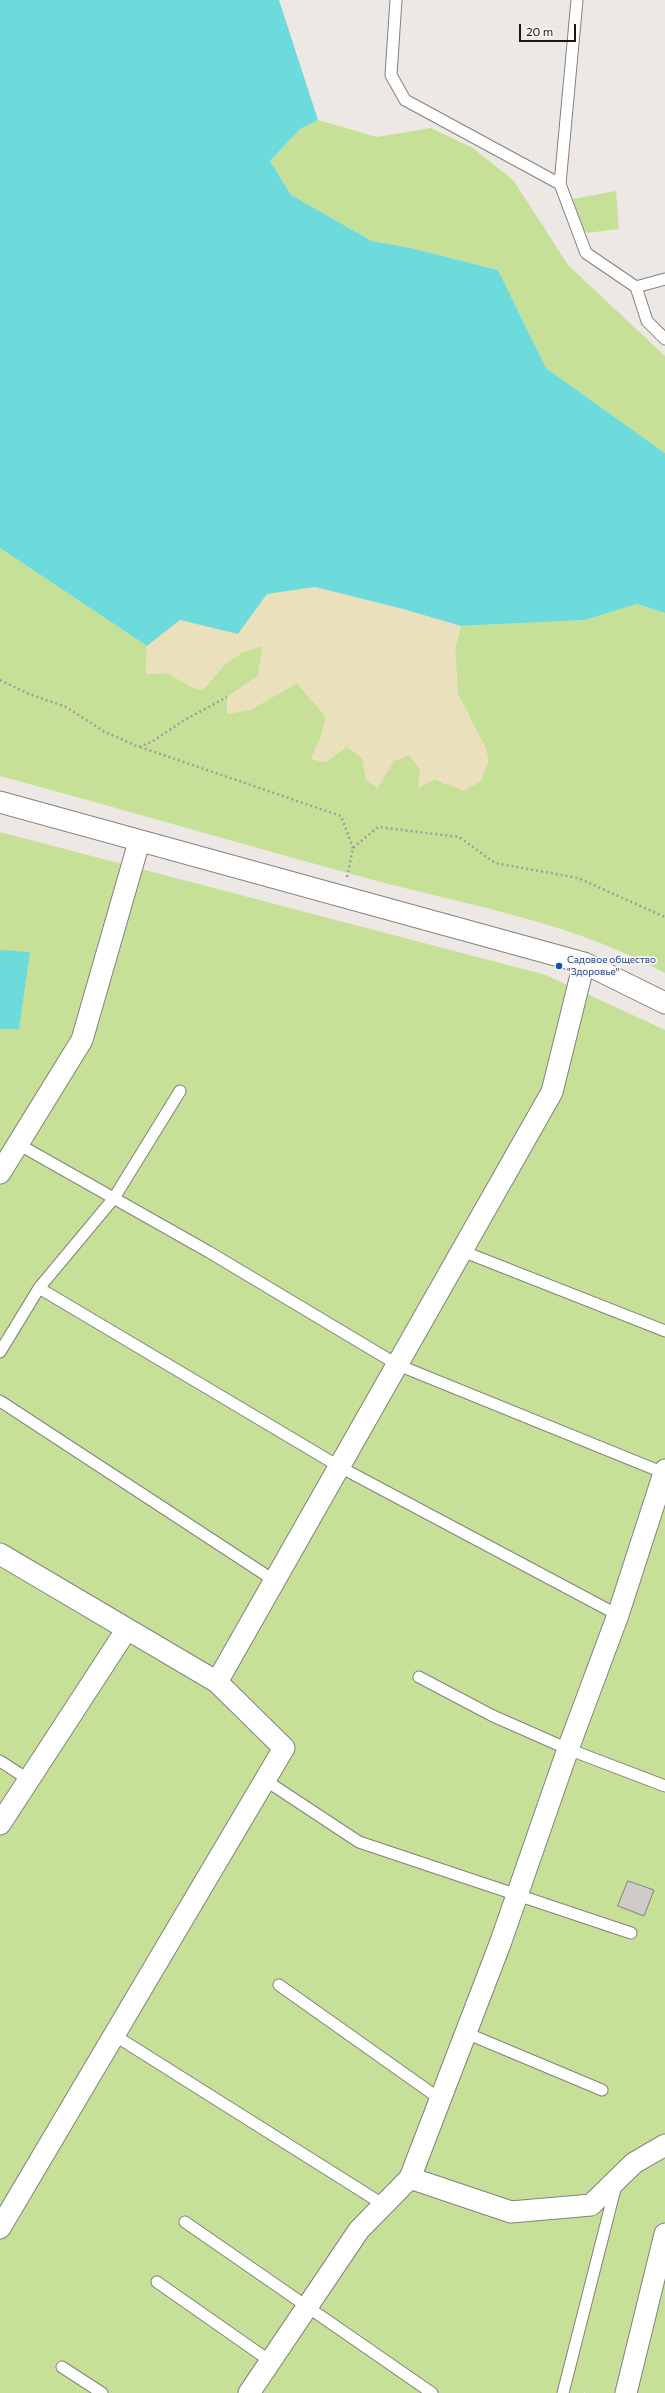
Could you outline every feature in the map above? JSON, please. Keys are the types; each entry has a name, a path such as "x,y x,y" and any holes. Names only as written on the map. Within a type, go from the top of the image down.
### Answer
{"street":[{"path":"0,802 342,898 584,963 665,1003"},
{"path":"0,1174 82,1040 139,842"},
{"path":"217,1682 552,1092 584,963"},
{"path":"249,2393 359,2230 410,2178 466,2033 618,1615 665,1471"},
{"path":"0,1554 217,1682 284,1748 0,2228"},
{"path":"0,1824 127,1629"},
{"path":"410,2178 511,2212 592,2205 634,2163 665,2145"},
{"path":"626,2393 665,2234"}],"lane":[{"path":"396,0 391,75 404,100 560,184"},
{"path":"577,0 560,184 586,253 636,287 646,321 665,339"},
{"path":"636,287 665,279"},
{"path":"0,1352 39,1288 114,1198 180,1091"},
{"path":"18,1144 114,1198 398,1365 665,1471"},
{"path":"462,1251 665,1331"},
{"path":"39,1288 340,1467 618,1615"},
{"path":"0,1401 275,1581"},
{"path":"419,1677 493,1716 568,1749 665,1786"},
{"path":"0,1761 29,1780"},
{"path":"265,1780 359,1842 517,1893 631,1933"},
{"path":"279,1985 440,2099"},
{"path":"466,2033 602,2090"},
{"path":"114,2035 384,2205"},
{"path":"563,2393 617,2180"},
{"path":"185,2222 432,2393"},
{"path":"157,2282 270,2361"},
{"path":"62,2367 102,2393"}],"path":[{"path":"0,680 29,694 66,707 105,732 139,747 341,816 353,848 342,898"},
{"path":"139,747 153,741 183,721 227,697"},
{"path":"353,848 378,827 459,837 495,863 578,878 665,918"}],"green space":[{"path":"318,120 377,137 431,128 473,148 514,181 568,265 665,356 665,453 546,368 498,270 411,248 372,241 291,195 270,161 300,129"},
{"path":"616,191 619,229 587,233 562,201"},
{"path":"0,548 147,646 146,674 167,673 192,687 203,690 225,664 243,652 263,645 258,676 227,697 281,692 297,683 326,717 320,739 311,759 326,762 347,746 363,758 366,779 377,788 394,761 409,755 420,769 418,788 435,779 447,785 470,716 458,695 455,649 461,626 585,620 637,604 665,613 665,973 596,941 524,918 377,881 0,776"},
{"path":"0,832 546,975 665,1030 665,2393 585,2393 586,2389 584,2393 0,2393"}],"sand":[{"path":"315,587 403,609 461,626 455,649 458,695 485,746 489,760 481,781 464,791 435,779 418,788 420,769 409,755 394,761 377,788 366,779 362,758 347,747 326,762 311,759 320,739 326,717 297,683 251,710 227,714 227,697 258,676 263,646 243,652 225,664 203,690 192,687 167,673 146,674 147,646 180,620 238,634 267,594"}],"water":[{"path":"0,0 279,0 318,120 300,129 270,161 291,195 372,241 411,248 498,270 546,368 665,453 665,613 637,604 585,620 461,626 403,609 315,587 267,594 238,634 180,620 147,646 0,548"},
{"path":"0,950 30,952 19,1029 0,1029"}],"building":[{"path":"628,1881 654,1890 644,1916 618,1906"}],"place":[{"name":"Садовое общество \"Здоровье\"","path":"559,966"}]}
